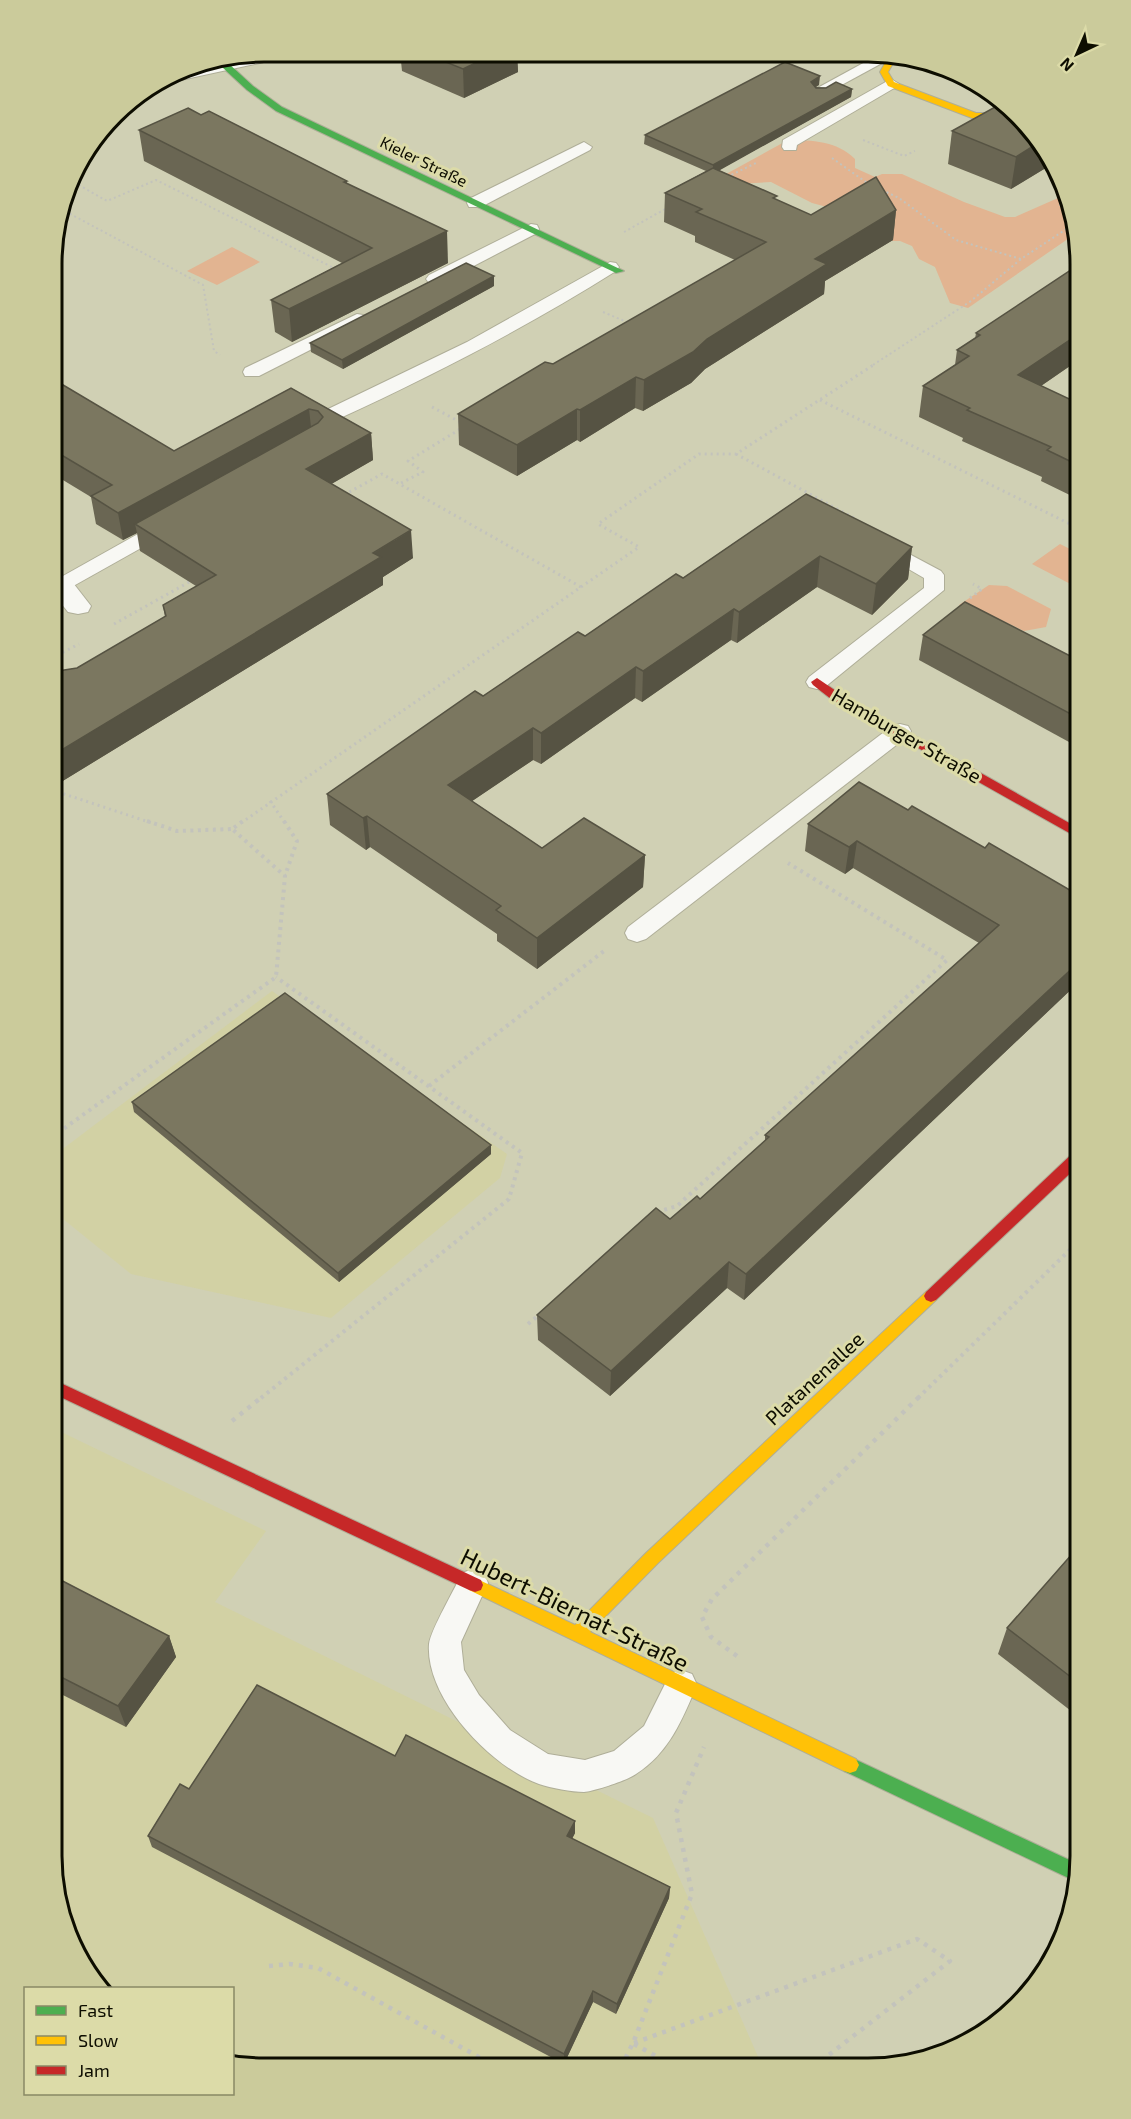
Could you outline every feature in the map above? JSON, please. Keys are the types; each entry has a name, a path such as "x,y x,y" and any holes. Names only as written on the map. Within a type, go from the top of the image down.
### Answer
{"street":[{"path":"889,63 884,72 891,84 975,116 1003,114"},
{"name":"Kieler Straße","path":"225,65 249,88 279,109 614,269"},
{"path":"62,589 78,606"},
{"name":"Hamburger Straße","path":"817,682 835,696 1070,829"},
{"name":"Platanenallee","path":"578,1633 652,1558 1069,1165"},
{"name":"Hubert-Biernat-Straße","path":"62,1391 194,1451 361,1533 473,1583 722,1705 1069,1870"}],"lane":[{"path":"805,85 850,62"},
{"path":"820,91 880,62"},
{"path":"790,147 789,143 821,123 891,84"},
{"path":"475,203 585,147"},
{"path":"417,288 531,229"},
{"path":"331,415 405,381 614,269"},
{"path":"252,372 375,309"},
{"path":"62,579 182,517"},
{"name":"Hamburger Straße","path":"817,682 933,590 934,575 865,536"},
{"path":"637,933 900,731"},
{"path":"473,1583 445,1642 448,1674 468,1706 499,1740 542,1769 585,1776 624,1764 654,1737 681,1685"}],"path":[{"path":"821,123 904,156 915,151"},
{"path":"727,177 790,147 815,150 830,156 867,184 899,198 956,240 1021,259"},
{"path":"78,184 107,201 156,180 344,273"},
{"path":"584,255 677,203"},
{"path":"68,213 203,285 213,351 252,372"},
{"path":"62,793 177,831 232,829 639,547 598,525 699,454 736,454 971,301 1021,259 1067,229"},
{"path":"819,400 1070,524"},
{"path":"400,484 423,472 408,461 466,426"},
{"path":"342,496 382,474 581,587"},
{"path":"109,627 200,576"},
{"path":"62,1130 276,977 285,876 297,841 270,801"},
{"path":"232,829 285,876"},
{"path":"649,1215 677,1206 947,960 754,843"},
{"path":"429,1086 599,954 637,933"},
{"path":"194,1451 509,1199 522,1153 276,977"},
{"path":"626,2058 692,1894 676,1813 722,1705 744,1661 711,1636 702,1617 712,1599 1069,1250"},
{"path":"528,1324 545,1309"},
{"path":"633,2043 917,1939 950,1961 825,2058"},
{"path":"269,1966 290,1964 318,1968 481,2058"},
{"path":"633,2043 660,2058"}],"shaded area":[{"path":"788,140 815,141 840,148 855,159 855,168 875,177 882,174 902,174 964,202 1005,217 1015,217 1058,198 1068,239 968,308 950,303 935,267 919,259 912,246 900,241 874,241 842,211 812,203 771,182 718,185 717,179"},
{"path":"232,247 260,262 217,285 187,271"},
{"path":"1060,544 1070,549 1070,584 1032,564"},
{"path":"989,585 1007,586 1051,609 1046,627 1024,631 999,619 985,622 959,605"},
{"path":"272,991 507,1154 500,1178 331,1318 131,1274 62,1218 62,1149"},
{"path":"62,1432 266,1531 215,1602 653,1818 759,2058 263,2058 237,2056 234,2055 234,1987 110,1987 95,1968 72,1921 65,1895 62,1869"}],"building":[{"path":"446,62 477,62 463,69"},
{"path":"785,62 820,76 811,82 816,88 826,88 836,82 852,89 713,165 645,135"},
{"path":"995,107 1032,147 1016,157 952,131"},
{"path":"188,108 201,115 209,111 347,181 344,182 447,231 289,309 271,300 372,248 139,130"},
{"path":"713,168 777,196 773,198 811,215 876,177 896,210 815,259 827,264 707,339 693,352 644,380 636,377 517,445 458,414 545,362 553,364 766,242 696,212 702,209 665,193"},
{"path":"466,263 494,276 342,360 310,343"},
{"path":"1070,271 1070,340 1018,375 1070,399 1070,461 1047,450 1051,447 967,410 970,408 923,386 969,356 957,350 980,335 976,333"},
{"path":"62,384 174,451 291,388 371,433 306,469 411,530 373,553 381,557 62,750 62,670 77,668 166,616 163,605 216,575 135,524 318,423 323,417 318,411 309,409 118,513 91,496 112,485 62,455"},
{"path":"806,494 912,547 876,584 820,556 739,612 734,609 643,671 636,667 541,733 533,728 448,785 542,848 584,818 645,855 537,938 496,910 501,906 367,816 363,818 327,794 475,691 483,696 578,632 585,636 676,574 683,578"},
{"path":"965,602 1070,656 1070,713 923,635"},
{"path":"859,782 908,810 912,806 985,848 989,843 1070,890 1070,971 746,1274 729,1262 611,1371 537,1315 656,1208 670,1219 697,1196 700,1199 769,1137 765,1135 999,925 857,841 849,847 808,824"},
{"path":"285,993 491,1145 338,1273 132,1102"},
{"path":"1069,1557 1069,1676 1007,1628"},
{"path":"62,1581 169,1636 118,1706 62,1678"},
{"path":"257,1685 395,1756 406,1735 575,1821 567,1836 670,1887 617,2004 593,1991 564,2054 148,1836 180,1784 189,1789"}],"traffic: fast":[{"path":"225,65 250,88 279,109 619,271"},
{"path":"850,1765 1069,1869"}],"traffic: slow":[{"path":"889,63 884,72 891,84 975,116 1003,114"},
{"path":"578,1633 652,1558 931,1296"},
{"path":"475,1585 850,1765"}],"traffic: jam":[{"path":"817,682 835,696 1070,829"},
{"path":"931,1296 1069,1165"},
{"path":"62,1391 475,1585"}]}
